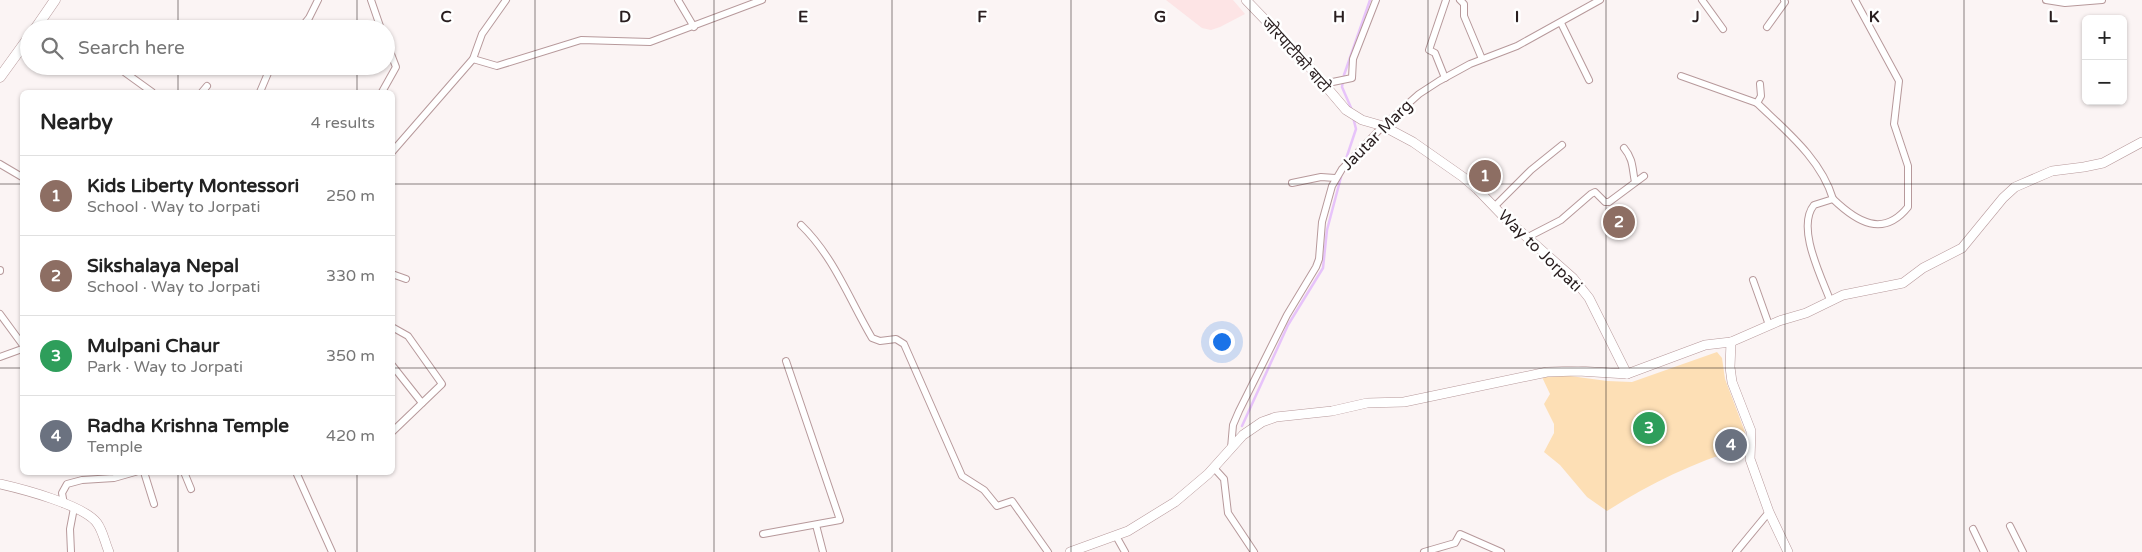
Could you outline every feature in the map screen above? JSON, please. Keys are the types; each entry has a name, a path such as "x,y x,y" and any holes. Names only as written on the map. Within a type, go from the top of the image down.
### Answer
{"main road":[{"path":"41,20 55,0"},
{"path":"0,77 20,49"}],"street":[{"path":"307,20 318,0"},
{"path":"371,0 378,20"},
{"path":"395,149 473,58 482,34 506,0"},
{"path":"678,0 694,26"},
{"path":"473,58 497,66 582,40 650,42 762,0"},
{"name":"जोरपाटीको बाटो","path":"1246,0 1302,57 1346,110"},
{"path":"1323,84 1348,80 1353,74 1353,59 1376,0"},
{"path":"1445,78 1435,53 1429,50 1446,0"},
{"path":"1460,0 1464,4 1464,16 1482,59"},
{"name":"Jautar Marg","path":"1232,448 1234,425 1239,411 1287,315 1318,263 1322,222 1335,178 1383,126 1419,94 1482,59 1517,46 1600,0"},
{"path":"1702,0 1723,28"},
{"path":"1767,27 1783,5 1784,0"},
{"path":"1681,76 1757,103 1816,163 1830,187 1833,199 1844,210 1868,224 1877,225 1901,216 1908,207 1908,166 1894,124 1899,81 1855,0"},
{"path":"2046,0 2102,0"},
{"path":"1561,23 1590,80"},
{"path":"128,75 149,90"},
{"path":"261,90 267,75"},
{"path":"383,90 392,75"},
{"path":"1757,103 1761,96 1760,84"},
{"path":"204,90 207,86"},
{"name":"Way to Jorpati","path":"1346,110 1362,120 1383,126 1413,142 1463,177 1573,278 1589,298 1627,374"},
{"path":"1070,552 1116,536 1175,502 1214,468 1252,428 1276,417 1332,411 1367,403 1404,402 1547,372 1578,371 1627,374 1705,345 1731,342 1769,325 1806,313 1830,300 1903,283 1922,268 1962,248 2003,198 2024,182 2052,171 2093,166 2142,142"},
{"path":"1494,207 1531,170 1562,145"},
{"path":"1624,148 1634,165 1635,182"},
{"path":"0,164 20,176"},
{"path":"1528,237 1562,220 1591,194 1595,192 1606,202 1609,202 1644,176"},
{"path":"1292,183 1321,177 1335,178"},
{"path":"1830,300 1814,260 1806,219 1814,205 1833,199"},
{"path":"801,224 816,240 844,284 872,338 880,341 896,339 904,344 962,476 984,490 996,506 1012,501 1048,552"},
{"path":"395,275 406,279"},
{"path":"1753,280 1769,325"},
{"path":"0,314 20,341"},
{"path":"395,329 408,336 442,382 441,387 395,429"},
{"path":"1731,342 1730,367 1732,382 1748,419 1751,431 1750,459 1769,512 1788,552"},
{"path":"0,357 20,350"},
{"path":"763,534 840,520 786,361"},
{"path":"395,369 422,404"},
{"path":"1214,468 1224,479 1228,513 1252,551"},
{"path":"64,504 62,493 67,484 82,480 114,478 124,475"},
{"path":"145,475 154,504"},
{"path":"185,475 191,489"},
{"path":"297,475 332,552"},
{"path":"0,484 64,504 96,521 109,552"},
{"path":"71,552 70,529 74,508"},
{"path":"1736,552 1769,512"},
{"path":"816,524 823,552"},
{"path":"2010,526 2023,552"},
{"path":"1973,530 1984,552"},
{"path":"1424,552 1455,542 1460,534 1501,552"},
{"path":"1116,536 1125,552"}],"shaded area":[{"path":"1166,0 1233,0 1245,14 1211,30 1202,28"},
{"path":"1717,352 1722,358 1725,379 1745,432 1742,448 1706,460 1672,475 1640,491 1607,511 1587,497 1560,465 1544,452 1554,433 1554,424 1544,404 1550,394 1542,377 1563,375 1607,381 1632,382"}],"waterway":[{"path":"1352,110 1342,87 1344,75 1370,0"},
{"path":"1345,162 1356,129 1353,117"},
{"path":"1242,426 1288,325 1323,268 1327,230 1341,177"}],"place":[{"name":"Kids Liberty Montessori","path":"1485,176"},
{"name":"Sikshalaya Nepal","path":"1619,222"},
{"name":"Mulpani Chaur","path":"1649,428"},
{"name":"Radha Krishna Temple","path":"1731,445"}]}
